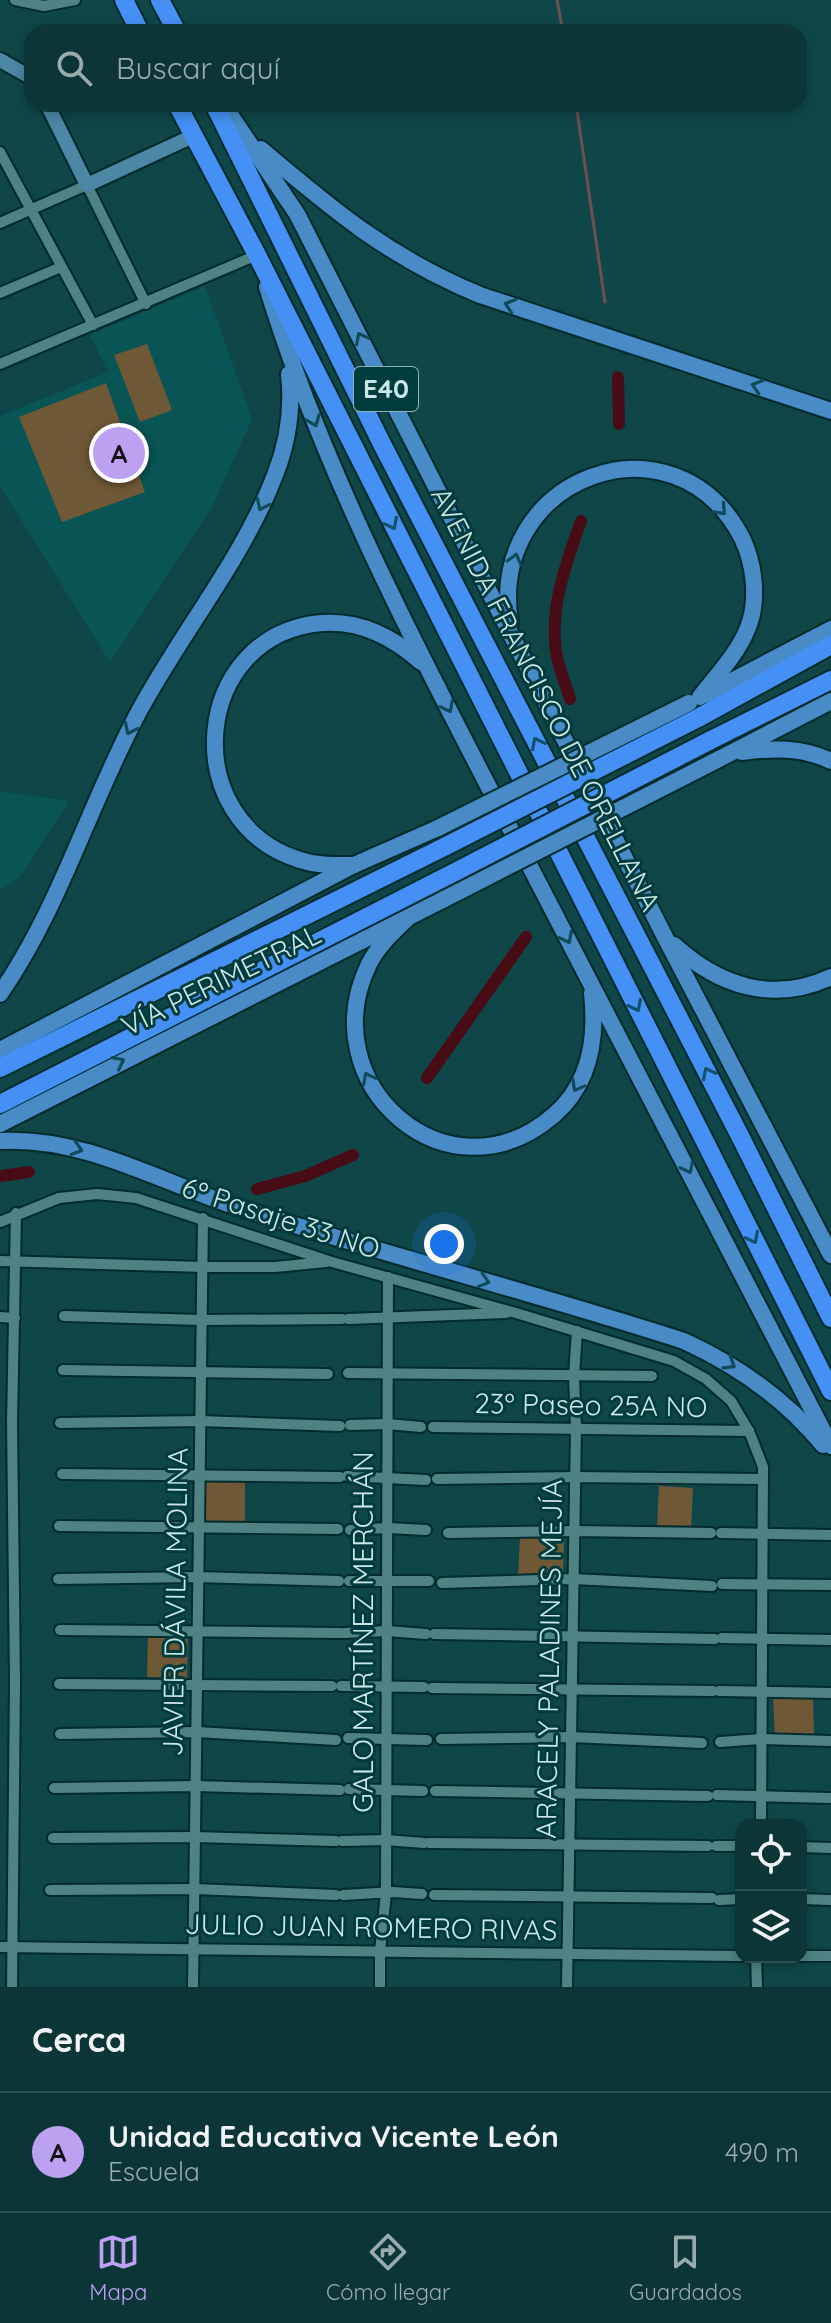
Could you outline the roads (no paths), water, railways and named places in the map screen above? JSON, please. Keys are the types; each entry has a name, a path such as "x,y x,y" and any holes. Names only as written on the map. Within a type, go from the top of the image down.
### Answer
{"highway":[{"path":"124,0 136,24"},
{"path":"160,0 173,24"},
{"name":"AVENIDA FRANCISCO DE ORELLANA","path":"181,112 257,255 831,1391"},
{"name":"AVENIDA FRANCISCO DE ORELLANA","path":"218,112 389,458 831,1318"},
{"path":"442,837 695,706 831,645"},
{"name":"VÍA PERIMETRAL","path":"0,1104 831,680"},
{"name":"VÍA PERIMETRAL","path":"0,1068 442,837"}],"main road":[{"name":"AVENIDA FRANCISCO DE ORELLANA","path":"229,112 297,214 666,939 831,1255"},
{"path":"248,138 365,234 415,266 447,281 480,295 831,411"},
{"name":"AVENIDA FRANCISCO DE ORELLANA","path":"257,255 286,348 328,459 428,668 831,1446"},
{"path":"0,994 40,929 135,719 263,504 282,456 289,423 291,404 286,348"},
{"path":"513,636 508,600 514,558 523,534 550,500 575,484 613,471 643,469 673,476 703,493 727,516 744,542 752,571 754,604 746,633 695,706"},
{"path":"354,865 299,860 271,847 244,824 225,796 215,767 214,737 219,704 233,676 255,651 284,632 312,624 348,624 383,634 399,642 428,668"},
{"path":"695,706 831,629"},
{"name":"VÍA PERIMETRAL","path":"0,1124 831,701"},
{"path":"725,756 788,749 831,761"},
{"name":"VÍA PERIMETRAL","path":"0,1050 354,865 442,837"},
{"path":"408,918 385,940 370,963 357,1005 355,1037 362,1067 377,1096 400,1121 431,1137 464,1147 498,1146 531,1133 560,1110 579,1083 591,1056 595,1029 591,984"},
{"path":"666,939 698,966 724,980 756,990 791,990 831,977"},
{"path":"0,1141 32,1140 78,1149 235,1206 684,1341 717,1356 769,1391 793,1411 831,1456"}],"street":[{"path":"15,0 44,6 75,0"},
{"path":"0,60 24,73"},
{"path":"51,112 146,304"},
{"path":"0,223 193,136"},
{"path":"0,152 93,325"},
{"path":"0,364 257,255"},
{"path":"0,293 61,267"},
{"name":"6º Pasaje 33 NO","path":"0,1222 59,1198 97,1194 136,1198 332,1262 674,1361 706,1379 731,1401 749,1431 763,1467 761,1819"},
{"path":"12,1987 16,1213"},
{"name":"JAVIER DÁVILA MOLINA","path":"193,1987 203,1218"},
{"path":"0,1261 203,1267 275,1267 332,1262"},
{"name":"GALO MARTÍNEZ MERCHÁN","path":"380,1987 386,1893 388,1277"},
{"path":"64,1316 202,1320 516,1313"},
{"path":"0,1317 15,1318"},
{"name":"ARACELY PALADINES MEJÍA","path":"567,1987 577,1331"},
{"path":"0,1369 13,1370"},
{"path":"63,1370 328,1374"},
{"path":"348,1373 652,1376"},
{"name":"23º Paseo 25A NO","path":"60,1423 201,1421 749,1431"},
{"path":"62,1474 343,1476 432,1480 575,1477 763,1479"},
{"path":"59,1526 426,1530"},
{"path":"448,1533 575,1531 831,1535"},
{"path":"58,1579 199,1577 429,1581"},
{"path":"442,1583 574,1579 717,1585 831,1585"},
{"path":"60,1630 387,1631 831,1640"},
{"path":"59,1684 831,1693"},
{"path":"60,1734 197,1732 336,1740"},
{"path":"441,1739 572,1737 702,1743"},
{"path":"348,1738 427,1740"},
{"path":"720,1742 761,1739 831,1741"},
{"path":"54,1788 196,1786 831,1798"},
{"path":"53,1838 196,1837 735,1846"},
{"path":"807,1847 831,1848"},
{"path":"50,1890 195,1889 340,1895 422,1894"},
{"path":"434,1895 735,1899"},
{"path":"807,1899 831,1900"},
{"name":"JULIO JUAN ROMERO RIVAS","path":"0,1947 735,1956"},
{"path":"807,1956 831,1956"},
{"path":"756,1963 757,1987"}],"waterway":[{"path":"557,0 562,24"},
{"path":"577,112 605,302"},
{"path":"618,377 619,424"},
{"path":"570,699 557,657 555,622 560,588 581,521"},
{"path":"427,1078 526,937"},
{"path":"257,1189 305,1176 353,1155"},
{"path":"0,1176 29,1172"}],"place":[{"name":"Unidad Educativa Vicente León","path":"119,453"}]}
